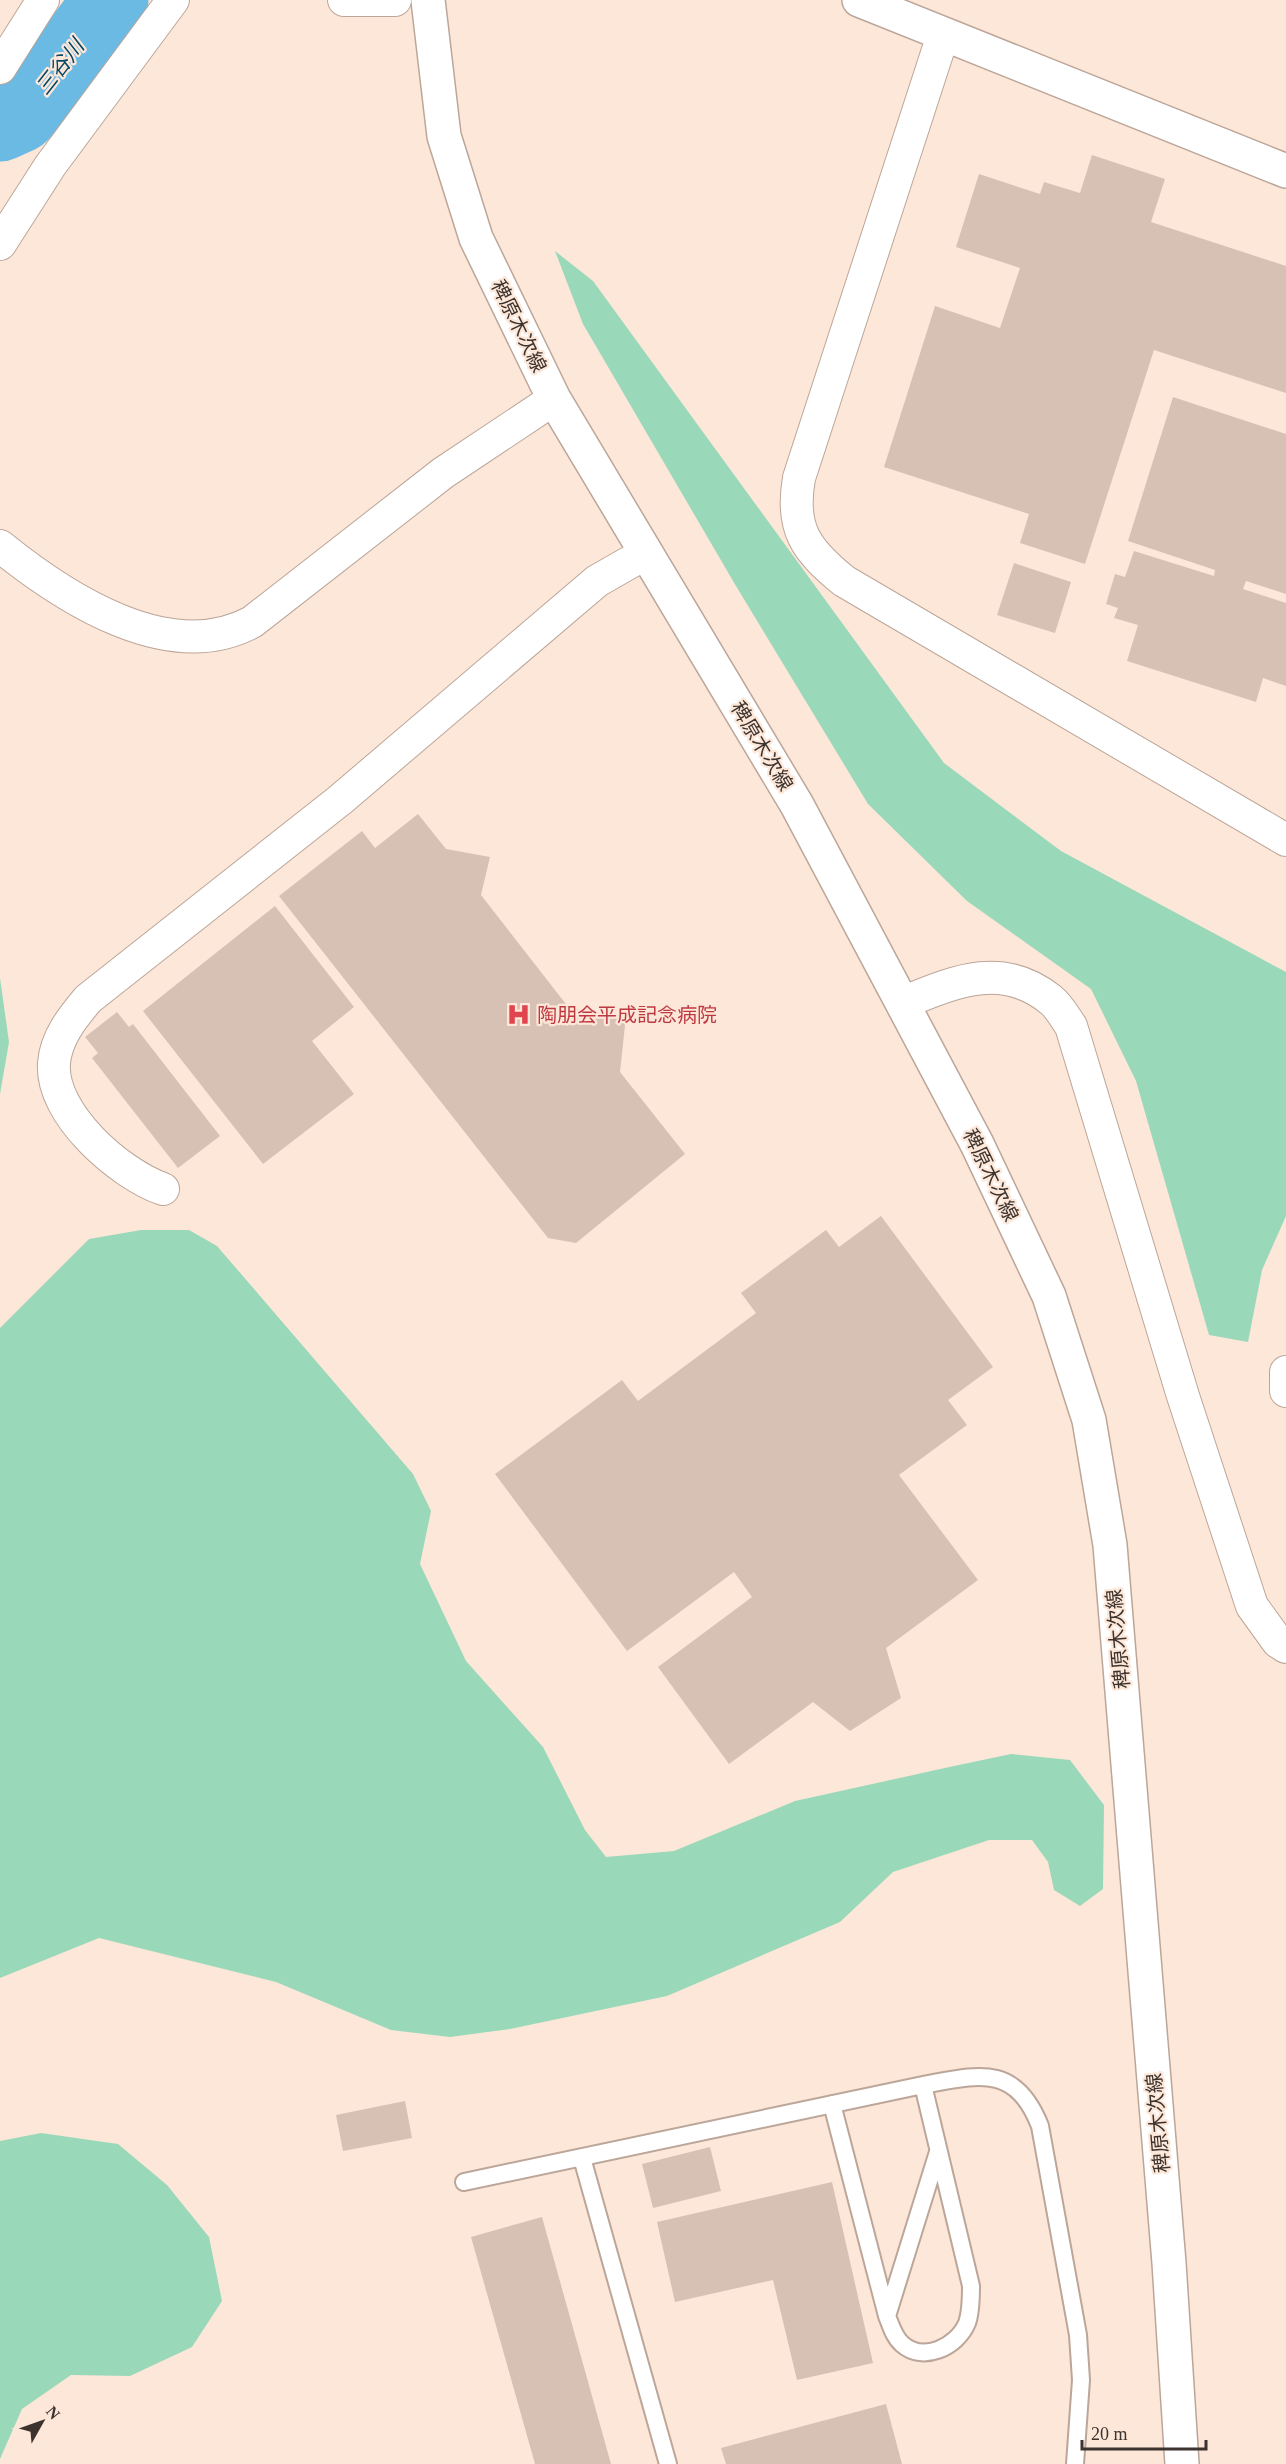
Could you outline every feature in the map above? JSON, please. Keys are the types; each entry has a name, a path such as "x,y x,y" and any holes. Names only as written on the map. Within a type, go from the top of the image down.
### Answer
{"main road":[{"name":"稗原木次線","path":"428,0 444,136 476,238 554,399 797,805 977,1144 1049,1296 1089,1420 1110,1545 1168,2251 1182,2464"},
{"path":"859,0 1286,171"}],"street":[{"path":"0,68 43,0"},
{"path":"0,244 50,166 173,0"},
{"path":"344,0 395,0"},
{"path":"943,35 799,478 795,502 798,522 807,545 824,565 844,581 1286,840"},
{"path":"0,546 54,587 111,617 159,632 185,636 214,635 236,630 252,622 443,473 554,399"},
{"path":"163,1189 144,1182 120,1167 81,1129 65,1104 58,1089 54,1065 58,1044 69,1022 88,999 340,800 597,581 646,553"},
{"path":"902,1003 952,982 992,976 1027,984 1053,1001 1071,1026 1183,1396 1252,1606 1278,1642 1286,1647"},
{"path":"1286,1372 1286,1392"}],"lane":[{"path":"464,2182 922,2085 970,2077 996,2078 1009,2083 1030,2103 1040,2126 1078,2335 1081,2380 1075,2464"},
{"path":"832,2104 887,2316 895,2336 902,2345 914,2351 934,2352 957,2338 968,2322 971,2286 922,2085"},
{"path":"887,2316 938,2151"},
{"path":"582,2158 668,2464"}],"green space":[{"path":"555,251 593,281 944,763 1061,851 1286,972 1286,1216 1262,1270 1248,1342 1209,1335 1136,1081 1091,989 967,901 868,804 736,586 583,324"},
{"path":"0,978 9,1042 0,1094"},
{"path":"141,1230 189,1230 217,1246 413,1474 431,1511 420,1564 466,1661 543,1747 585,1830 606,1857 674,1851 795,1801 1011,1754 1070,1760 1104,1805 1103,1889 1080,1906 1054,1890 1048,1862 1032,1840 989,1840 893,1872 840,1922 667,1996 510,2029 450,2037 391,2030 276,1982 99,1938 0,1978 0,1328 89,1239"},
{"path":"41,2133 118,2144 167,2185 209,2237 222,2301 192,2347 130,2376 71,2375 22,2409 0,2459 0,2141"}],"building":[{"path":"1092,155 1165,179 1151,222 1286,266 1286,393 1154,350 1085,564 1020,543 1029,514 884,467 935,306 1000,328 1020,268 956,247 979,174 1040,194 1044,182 1080,193"},
{"path":"1173,397 1286,434 1286,594 1246,581 1243,589 1286,603 1286,686 1263,678 1256,702 1127,661 1138,625 1114,618 1118,608 1106,604 1115,574 1125,577 1134,551 1214,576 1215,570 1128,541"},
{"path":"1014,563 1071,582 1055,633 997,615"},
{"path":"418,814 446,849 490,857 481,895 569,1008 626,1016 620,1072 685,1154 576,1243 548,1238 279,896 362,831 375,848"},
{"path":"275,906 354,1007 312,1041 354,1094 263,1164 143,1011"},
{"path":"117,1012 129,1027 133,1024 220,1136 178,1168 92,1058 98,1053 85,1037"},
{"path":"881,1216 993,1367 948,1400 967,1425 899,1475 978,1580 886,1648 901,1698 850,1731 813,1702 729,1764 658,1667 752,1597 734,1572 627,1651 495,1474 622,1380 638,1401 756,1313 741,1293 826,1230 839,1247"},
{"path":"405,2101 412,2138 343,2151 336,2115"},
{"path":"710,2147 721,2191 653,2208 642,2164"},
{"path":"832,2182 873,2363 797,2380 773,2280 675,2302 657,2222"},
{"path":"542,2217 611,2464 535,2464 471,2237"},
{"path":"886,2404 902,2464 726,2464 721,2448"}],"waterway":[{"name":"三谷川","path":"0,124 20,115 47,86 111,0"}],"place":[{"name":"陶朋会平成記念病院","path":"519,1015"}]}
